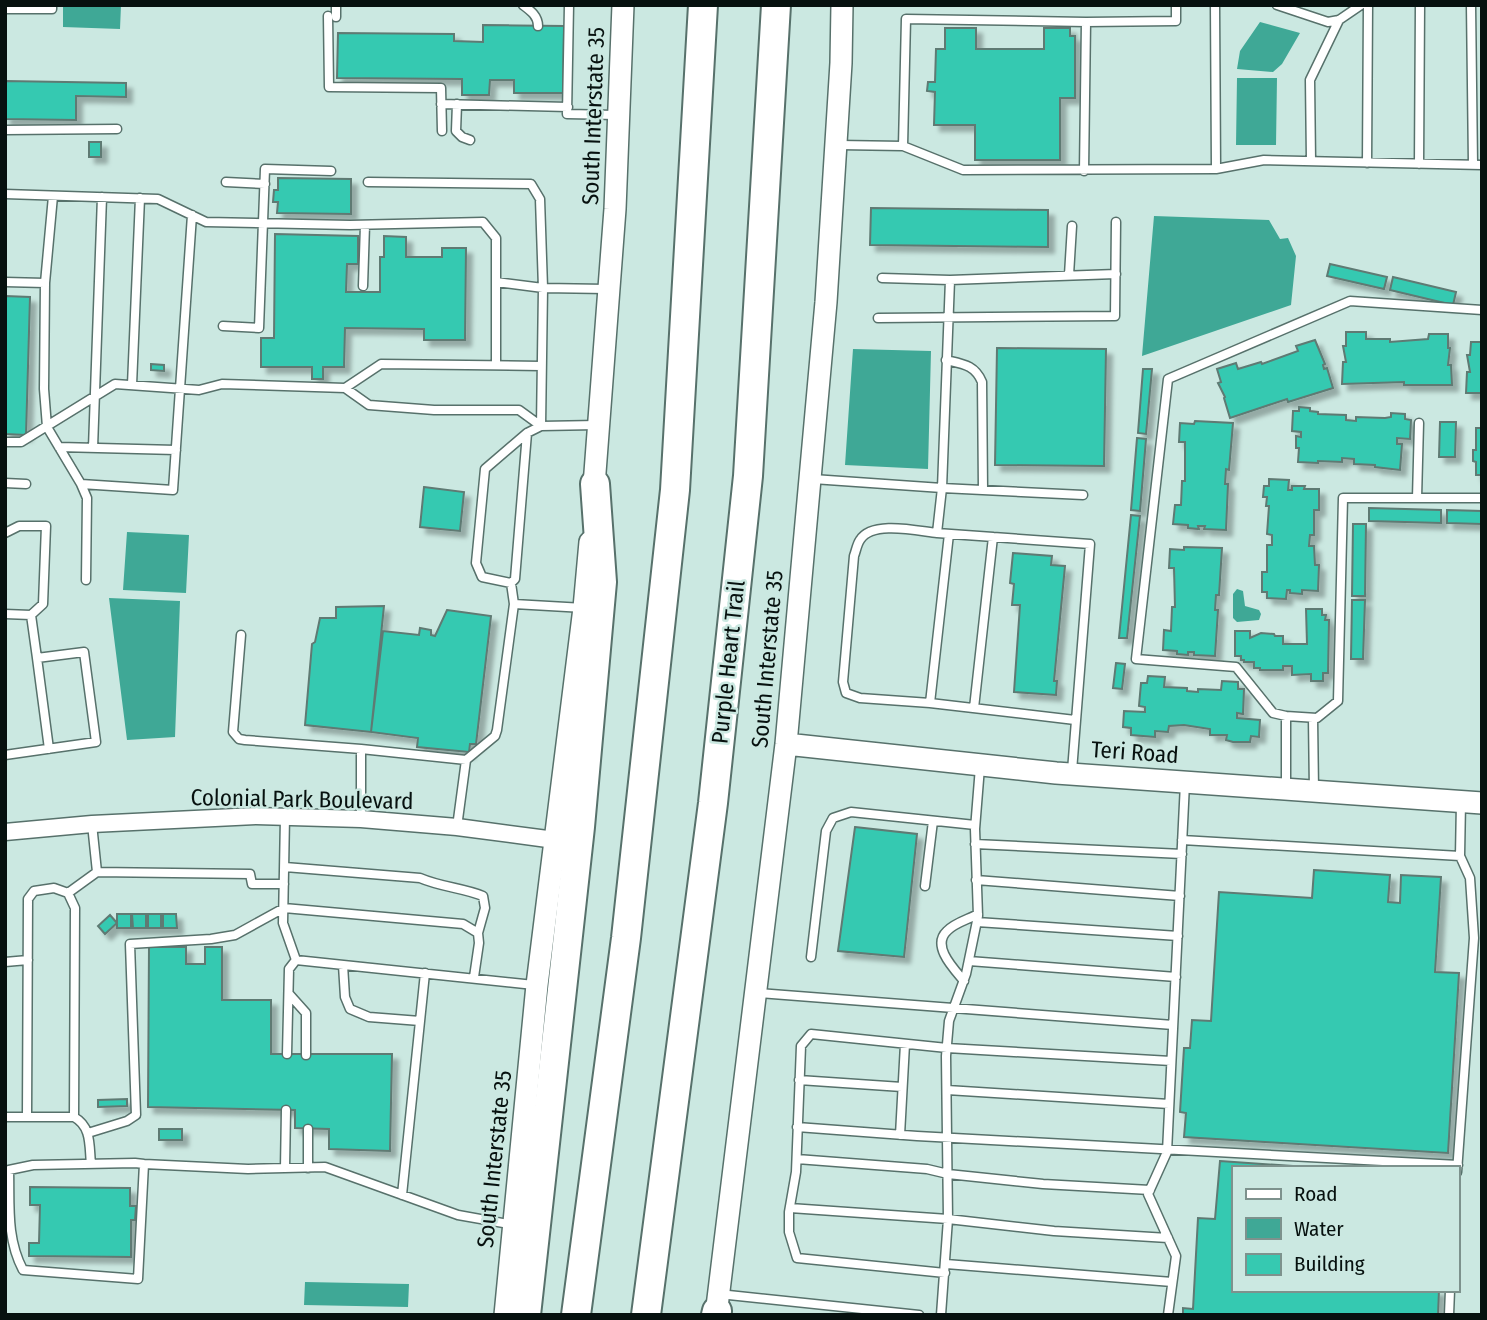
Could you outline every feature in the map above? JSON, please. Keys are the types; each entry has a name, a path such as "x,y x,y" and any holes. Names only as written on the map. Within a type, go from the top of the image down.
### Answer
{"highway":[{"path":"687,5 696,150"},
{"path":"576,1315 626,938 674,491 703,5"},
{"name":"Purple Heart Trail","path":"646,1315 713,803 748,476 776,5"},
{"path":"526,1315 579,841 603,582 594,484"}],"main road":[{"name":"South Interstate 35","path":"505,1315 537,985 584,608 610,289 623,5"},
{"name":"South Interstate 35","path":"717,1309 786,744 826,302 842,5"},
{"name":"Teri Road","path":"786,744 1072,774 1471,802"}],"street":[{"name":"Colonial Park Boulevard","path":"5,832 92,824 285,817 361,819 457,827 555,840"}],"lane":[{"path":"5,9 52,9 52,5"},
{"path":"336,5 332,16 329,87 441,88 442,131"},
{"path":"523,5 534,14 538,26"},
{"path":"569,5 568,114 619,115"},
{"path":"903,146 906,19 1176,21 1176,5"},
{"path":"1215,5 1216,169"},
{"path":"1277,5 1328,22 1339,20 1361,5"},
{"path":"1367,163 1368,5"},
{"path":"1419,164 1420,5"},
{"path":"836,145 903,146 962,170 1216,169 1264,160 1477,165 1471,5"},
{"path":"1311,161 1310,80 1339,20"},
{"path":"1084,171 1086,22"},
{"path":"441,104 568,107"},
{"path":"457,104 456,131 470,140"},
{"path":"5,130 117,129"},
{"path":"223,326 259,328 265,169 331,170"},
{"path":"226,182 265,184"},
{"path":"368,182 531,184 540,199 543,288 541,426"},
{"path":"5,194 158,199 206,222 365,225 482,222 496,238 496,365"},
{"path":"53,195 45,283 44,389 47,427 87,498 86,580"},
{"path":"93,448 102,197"},
{"path":"132,385 140,198"},
{"path":"81,484 173,491 192,215"},
{"path":"878,318 1115,316 1116,222"},
{"path":"363,286 365,225"},
{"path":"1069,275 1072,226"},
{"path":"882,278 950,280 1116,274"},
{"path":"937,533 942,488 950,280"},
{"path":"5,282 45,283"},
{"path":"496,282 543,288 610,289"},
{"path":"1482,310 1350,301 1168,379 1136,659 1236,667 1273,713 1317,718 1338,701 1343,498 1482,498"},
{"path":"946,360 969,365 978,372 982,382 983,490"},
{"path":"345,388 381,364 541,366"},
{"path":"5,442 21,442 116,384 199,390 222,384 345,388 369,405 434,410 519,410 541,426"},
{"path":"1417,498 1419,423"},
{"path":"511,583 482,577 478,572 476,563 485,469 492,460 527,433 541,426 600,425"},
{"path":"511,583 515,579 527,433"},
{"path":"59,447 176,450"},
{"path":"810,478 1083,495"},
{"path":"5,483 26,484"},
{"path":"5,533 19,526 46,526 43,604 31,615 5,614"},
{"path":"1072,774 1090,544 892,528 874,529 861,537 854,556 842,682 846,693 860,698 930,703 1075,720"},
{"path":"930,703 950,534"},
{"path":"974,708 993,537"},
{"path":"457,827 466,760 495,736 514,604 511,583"},
{"path":"514,604 584,608"},
{"path":"31,615 48,749"},
{"path":"241,635 233,732 239,739 466,760"},
{"path":"5,755 96,742 84,652 37,658"},
{"path":"1286,716 1286,789"},
{"path":"1313,718 1314,791"},
{"path":"361,749 361,819"},
{"path":"941,1315 948,1219 947,1048 949,1021 964,981 977,918 975,825 980,764"},
{"path":"1168,1315 1176,1256 1148,1194 1167,1148 1185,782"},
{"path":"1457,1166 1474,938 1470,878 1460,856 1471,802"},
{"path":"811,957 826,831 833,818 851,811 975,825"},
{"path":"285,817 284,923 296,960"},
{"path":"925,886 933,821"},
{"path":"92,824 97,872"},
{"path":"1182,840 1460,856"},
{"path":"975,844 1182,854"},
{"path":"285,867 420,878 483,896 485,908 478,933 480,943 474,977"},
{"path":"68,893 97,872 250,874 252,884 284,884"},
{"path":"976,880 1180,896"},
{"path":"27,1117 28,899 34,891 54,888 68,893 75,908 74,1116"},
{"path":"88,1133 127,1121 136,1115 130,944 235,935 284,908 463,924 478,933"},
{"path":"964,981 944,955 942,940 946,931 977,918 1178,936"},
{"path":"5,962 28,960"},
{"path":"296,960 537,985"},
{"path":"287,1054 289,969 296,960"},
{"path":"969,961 1176,977"},
{"path":"344,965 345,997 350,1009 369,1017 420,1021"},
{"path":"402,1195 425,973"},
{"path":"755,993 1173,1025"},
{"path":"289,994 306,1013 306,1055"},
{"path":"1171,1061 947,1048 811,1034 801,1046 797,1159 789,1232 797,1258 1172,1282"},
{"path":"900,1135 905,1044"},
{"path":"799,1080 902,1087"},
{"path":"947,1090 1169,1104"},
{"path":"285,1168 286,1110"},
{"path":"5,1117 74,1116 83,1122 88,1133 91,1164"},
{"path":"797,1126 900,1135 1167,1148 1428,1166"},
{"path":"308,1129 308,1168"},
{"path":"797,1159 927,1169 948,1174 1043,1184 1150,1190"},
{"path":"144,1164 138,1279 23,1270 10,1233 9,1170 33,1165 144,1164 325,1167 458,1215 513,1225"},
{"path":"790,1208 1168,1238"},
{"path":"1449,1315 1450,1292"},
{"path":"717,1309 919,1315"}],"water":[{"path":"63,5 121,5 120,29 63,27"},
{"path":"1260,22 1300,33 1282,64 1273,72 1237,69 1240,51"},
{"path":"1237,78 1277,78 1276,145 1236,145"},
{"path":"1154,216 1269,220 1280,239 1288,238 1296,256 1291,305 1142,356"},
{"path":"853,349 931,351 928,469 845,465"},
{"path":"127,532 189,535 186,593 123,590"},
{"path":"1237,589 1243,591 1245,606 1259,610 1259,620 1237,622 1233,618 1233,594"},
{"path":"109,598 180,601 175,737 127,740"},
{"path":"305,1282 409,1284 408,1307 304,1305"}],"building":[{"path":"483,25 564,26 563,93 514,93 514,80 490,80 489,95 462,95 462,79 337,78 338,33 454,34 454,41 483,42"},
{"path":"945,28 976,28 976,49 1044,49 1044,28 1070,28 1070,36 1075,36 1075,98 1060,98 1060,160 975,160 975,125 934,125 935,92 927,91 928,82 935,82 936,49 945,49"},
{"path":"5,81 126,83 126,97 76,96 76,120 5,119"},
{"path":"89,142 101,142 101,157 89,157"},
{"path":"278,178 351,179 351,214 277,213 278,202 273,202 274,190 278,190"},
{"path":"871,208 1048,210 1048,247 870,245"},
{"path":"275,234 358,236 358,264 347,264 346,292 380,292 380,257 384,257 384,236 406,237 406,257 442,257 442,248 466,248 465,340 424,340 424,329 345,328 344,367 323,367 323,379 312,379 312,367 261,367 261,338 274,338"},
{"path":"1330,264 1387,277 1384,289 1327,276"},
{"path":"1393,277 1456,292 1453,305 1390,290"},
{"path":"5,296 30,297 26,435 5,434"},
{"path":"1346,332 1366,332 1366,339 1390,339 1390,342 1428,339 1429,334 1448,334 1448,365 1451,365 1452,385 1404,385 1404,382 1342,384 1343,362 1346,362 1343,346 1346,346"},
{"path":"1315,340 1333,388 1288,402 1287,399 1230,418 1218,383 1221,382 1217,369 1236,363 1238,369 1261,362 1262,364 1298,351 1296,346"},
{"path":"1471,342 1482,342 1482,393 1466,393 1467,372 1470,372 1467,355 1470,355"},
{"path":"997,348 1106,349 1104,466 995,465"},
{"path":"151,364 164,365 164,371 151,370"},
{"path":"1143,369 1152,369 1146,434 1138,433"},
{"path":"1299,407 1310,408 1310,411 1318,414 1346,415 1346,420 1356,421 1356,417 1385,418 1391,417 1391,413 1405,414 1405,419 1411,420 1410,439 1397,438 1397,444 1402,444 1400,470 1354,464 1354,459 1342,458 1342,462 1298,462 1296,436 1301,437 1301,432 1292,431 1293,411 1299,411"},
{"path":"1195,421 1233,423 1229,470 1226,469 1225,484 1228,484 1226,530 1204,529 1205,526 1198,526 1199,529 1188,528 1188,525 1173,524 1175,505 1181,505 1182,481 1185,481 1185,442 1179,442 1180,423 1194,424"},
{"path":"1440,422 1456,422 1455,457 1439,457"},
{"path":"1476,428 1482,428 1482,475 1476,475 1476,462 1473,461"},
{"path":"1137,438 1146,439 1140,511 1131,510"},
{"path":"1269,479 1289,480 1288,490 1292,490 1292,486 1319,489 1319,510 1314,510 1314,535 1310,535 1309,546 1314,546 1315,565 1319,565 1318,591 1302,590 1302,594 1290,593 1290,590 1287,590 1286,599 1267,598 1267,592 1262,592 1262,572 1267,572 1267,545 1272,545 1272,535 1267,534 1269,506 1266,506 1267,497 1263,497 1264,486 1269,486"},
{"path":"424,487 464,492 460,531 420,527"},
{"path":"1369,508 1441,510 1441,523 1369,521"},
{"path":"1447,510 1482,511 1482,524 1447,523"},
{"path":"1131,515 1140,516 1127,638 1119,638"},
{"path":"1353,524 1366,524 1365,596 1352,596"},
{"path":"1184,547 1222,548 1219,595 1216,595 1215,610 1218,610 1215,656 1194,655 1194,652 1188,652 1188,655 1177,654 1177,651 1163,650 1164,630 1171,631 1172,607 1175,607 1174,568 1169,568 1170,549 1184,550"},
{"path":"1013,553 1052,556 1051,565 1065,566 1054,681 1057,681 1056,695 1014,692 1020,605 1012,605 1014,584 1010,583"},
{"path":"1352,600 1365,600 1363,659 1351,659"},
{"path":"384,606 371,732 305,725 312,644 315,642 320,618 336,618 336,607"},
{"path":"1306,609 1322,609 1322,615 1326,615 1325,620 1329,620 1328,673 1323,673 1323,681 1311,681 1311,674 1292,675 1292,666 1283,666 1283,670 1260,670 1254,668 1254,662 1244,662 1241,656 1235,656 1235,631 1250,631 1250,638 1261,633 1283,636 1283,644 1307,644"},
{"path":"447,610 491,616 476,744 470,744 469,752 417,747 418,738 371,732 383,631 419,635 420,628 431,630 431,635 435,636"},
{"path":"1116,663 1125,664 1122,689 1113,688"},
{"path":"1148,676 1165,677 1164,687 1187,688 1187,691 1198,692 1198,689 1221,690 1222,681 1238,682 1238,689 1244,689 1243,714 1237,713 1237,718 1260,720 1259,737 1251,736 1250,742 1233,742 1226,740 1227,735 1210,735 1210,729 1184,725 1169,726 1168,732 1155,731 1155,737 1131,735 1131,728 1123,727 1124,711 1145,712 1145,707 1139,706 1141,683 1147,683"},
{"path":"855,827 917,834 904,957 838,951"},
{"path":"1314,870 1390,875 1388,902 1400,903 1401,875 1441,877 1435,972 1459,973 1448,1153 1184,1137 1186,1113 1180,1112 1184,1048 1190,1048 1192,1020 1211,1021 1219,892 1312,898"},
{"path":"117,914 131,914 131,928 117,928"},
{"path":"132,914 146,914 146,928 133,928"},
{"path":"148,914 161,914 161,928 148,928"},
{"path":"163,914 176,914 177,928 163,928"},
{"path":"110,915 117,923 105,934 98,926"},
{"path":"149,947 186,947 186,964 205,964 205,947 222,947 222,1000 271,1000 271,1054 392,1054 390,1151 329,1149 329,1129 295,1128 295,1110 148,1107"},
{"path":"127,1099 127,1106 98,1107 98,1100"},
{"path":"159,1129 182,1129 182,1140 159,1140"},
{"path":"1220,1161 1293,1166 1232,1166 1232,1292 1439,1292 1438,1315 1183,1315 1183,1308 1193,1309 1198,1218 1215,1219"},
{"path":"30,1187 130,1188 130,1206 136,1206 135,1220 131,1220 131,1257 29,1256 29,1243 39,1243 40,1205 30,1205"}]}
